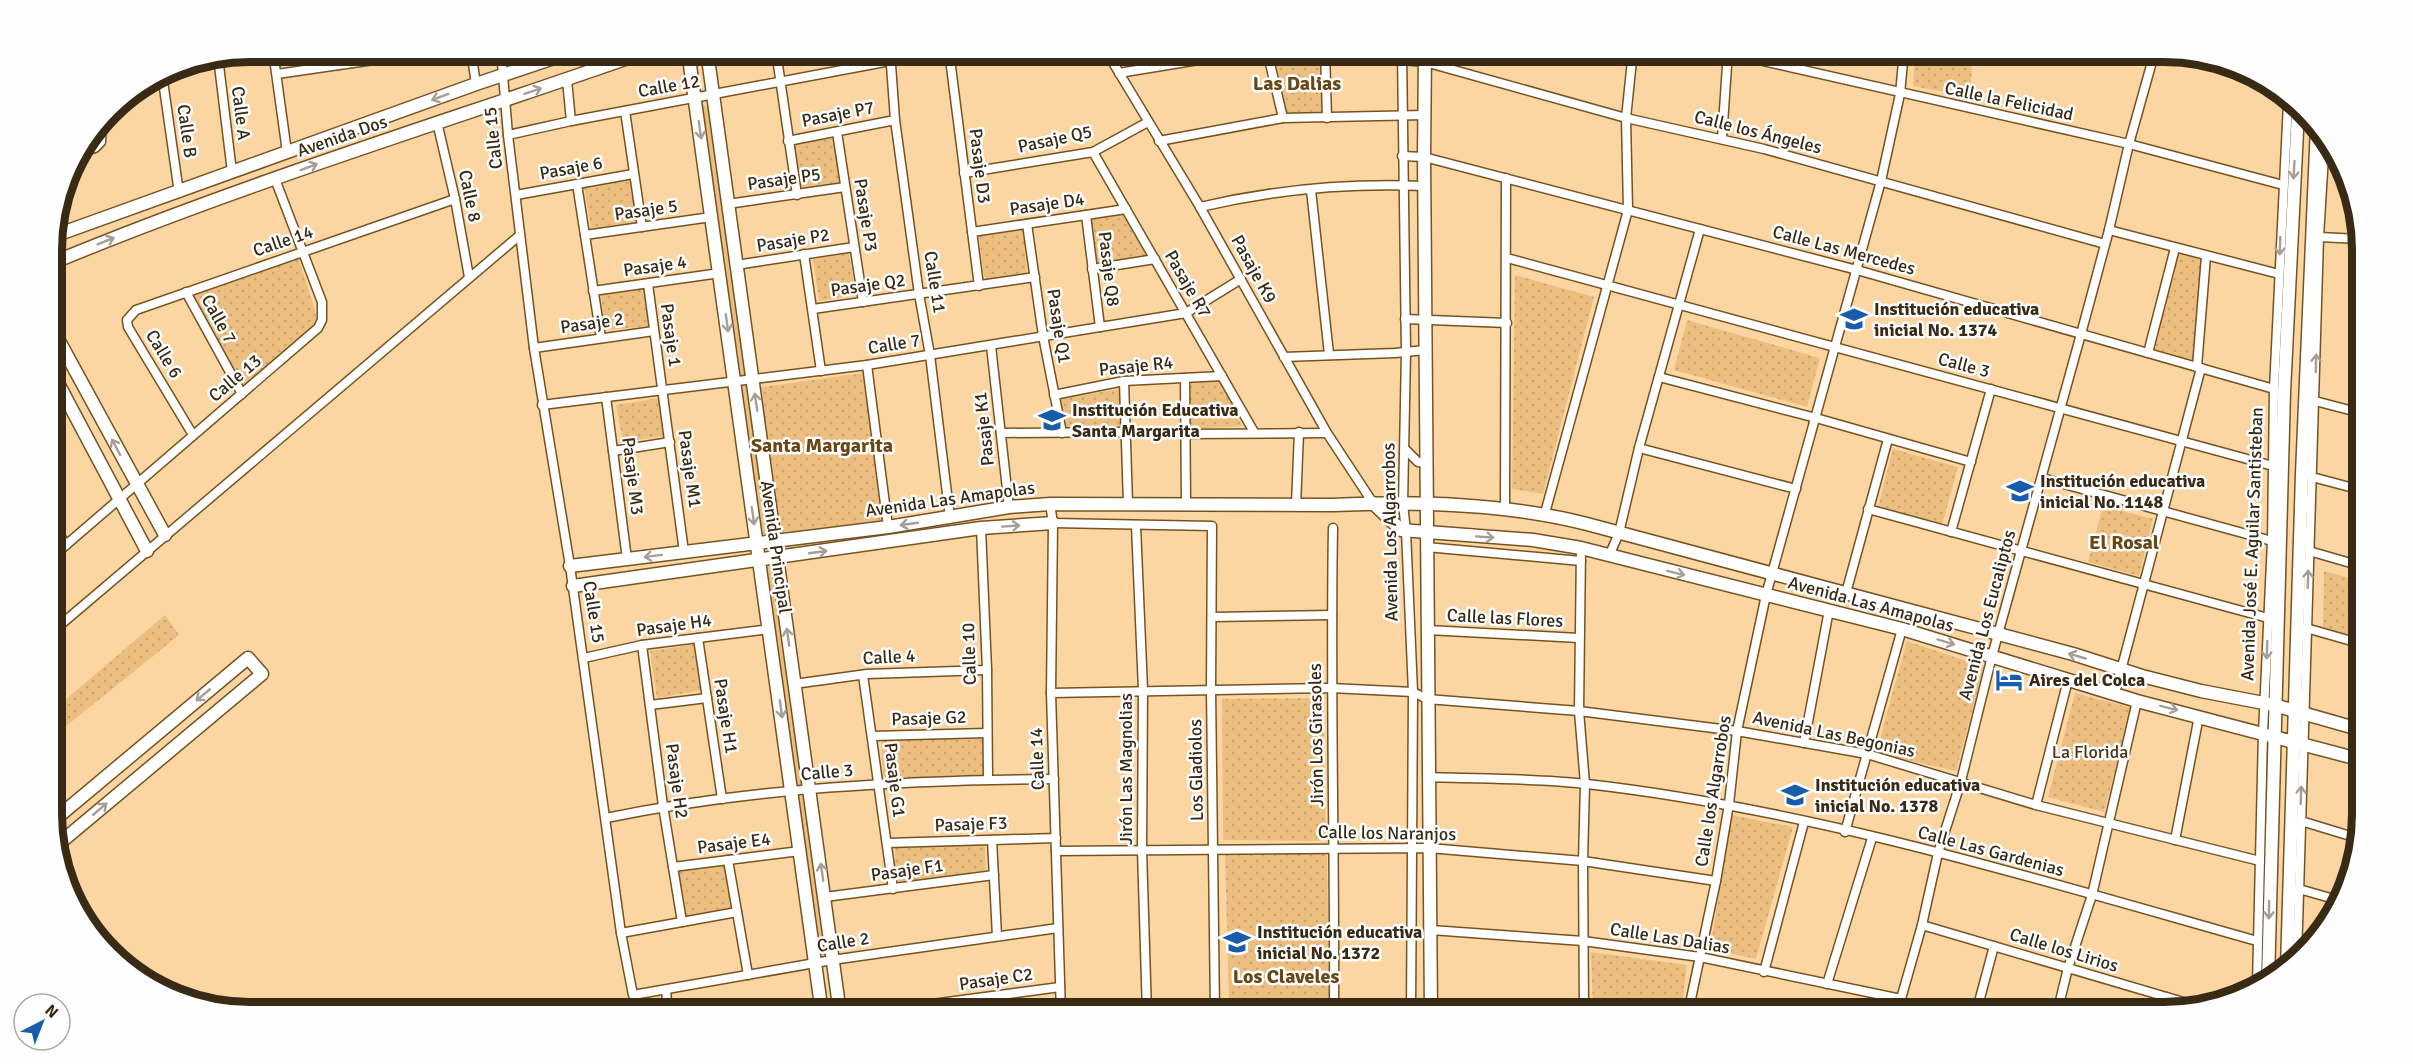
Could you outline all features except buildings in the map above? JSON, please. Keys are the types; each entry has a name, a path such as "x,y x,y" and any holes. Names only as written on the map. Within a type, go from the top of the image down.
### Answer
{"street":[{"path":"275,62 287,152"},
{"path":"277,74 355,62"},
{"path":"473,62 476,84"},
{"name":"Calle 15","path":"502,62 508,135 534,348 570,566 621,933 633,995"},
{"name":"Avenida Dos","path":"62,233 179,193 536,62"},
{"name":"Avenida Dos","path":"62,258 275,179 617,62"},
{"name":"Avenida Principal","path":"690,62 820,1002"},
{"name":"Avenida Principal","path":"708,62 838,1002"},
{"path":"777,62 797,195"},
{"name":"Calle 12","path":"508,135 780,81 891,62"},
{"name":"Calle 11","path":"891,62 895,120 919,294 930,355 950,518"},
{"name":"Pasaje D3","path":"950,62 979,286"},
{"name":"Pasaje K9","path":"1112,62 1200,207 1327,433 1373,503"},
{"path":"1119,73 1182,62"},
{"path":"1270,62 1283,118"},
{"path":"1325,62 1327,118"},
{"name":"Avenida Los Algarrobos","path":"1402,62 1406,319 1403,504 1413,692 1411,1002"},
{"name":"Avenida Los Algarrobos","path":"1425,62 1426,547 1431,1002"},
{"name":"Calle los Ángeles","path":"1444,62 1626,118 1722,139 2105,244"},
{"path":"1545,513 1628,210 1626,118 1632,62"},
{"path":"1722,139 1727,62"},
{"name":"Calle la Felicidad","path":"1770,62 2129,144 2283,186"},
{"name":"Calle los Algarrobos","path":"1690,1002 1716,881 1729,804 1737,731 1766,595 1881,181 1900,93 1903,62"},
{"name":"Avenida Los Eucaliptos","path":"1900,1002 1922,925 1938,853 1961,781 1992,656 2081,334 2152,62"},
{"name":"Calle A","path":"219,64 232,172"},
{"path":"567,80 572,121"},
{"name":"Calle B","path":"163,83 179,193"},
{"name":"Avenida José E. Aguilar Santisteban","path":"2270,704 2268,618 2272,541 2274,389 2288,109"},
{"path":"625,111 642,227"},
{"path":"1159,141 1283,118 1425,115"},
{"name":"Avenida José E. Aguilar Santisteban","path":"2268,971 2270,704 2298,119"},
{"name":"Pasaje P7","path":"788,141 895,120"},
{"name":"Calle 8","path":"437,122 455,199 469,277"},
{"name":"Pasaje Q5","path":"964,173 1093,152 1148,122"},
{"name":"Pasaje P3","path":"837,132 862,302"},
{"path":"91,149 101,142 101,133"},
{"path":"2288,955 2299,742 2302,496 2316,141"},
{"name":"Pasaje R7","path":"1093,152 1254,432"},
{"path":"2300,712 2306,628 2319,237 2324,153"},
{"name":"Calle Las Mercedes","path":"1402,156 1424,157 1857,270 2274,389"},
{"name":"Pasaje 6","path":"516,195 633,174"},
{"path":"1505,509 1506,178"},
{"name":"Calle 13","path":"62,548 318,328 322,320 322,302 275,179"},
{"path":"577,183 601,338"},
{"path":"1200,207 1238,198 1311,189 1424,186"},
{"name":"Pasaje P5","path":"728,204 845,187"},
{"path":"1311,189 1329,354"},
{"name":"Calle 14","path":"127,320 136,310 455,199"},
{"name":"Pasaje D4","path":"972,232 1126,209"},
{"name":"Pasaje Q8","path":"1086,215 1100,327"},
{"name":"Pasaje 5","path":"585,235 711,217"},
{"name":"Pasaje Q1","path":"1027,224 1043,336 1062,433"},
{"path":"1609,556 1619,533 1639,448 1700,229"},
{"path":"2109,230 2279,274"},
{"path":"62,623 520,235"},
{"path":"2319,237 2351,239"},
{"name":"Pasaje P2","path":"736,265 854,248"},
{"path":"2148,353 2175,248"},
{"path":"804,254 821,371"},
{"path":"2115,693 2164,512 2199,368 2206,256"},
{"name":"Calle 3","path":"1507,258 2273,466"},
{"path":"1092,269 1155,260"},
{"name":"Pasaje 4","path":"594,291 720,273"},
{"name":"Pasaje Q2","path":"813,309 1035,277"},
{"name":"Calle 7","path":"542,405 867,365 1186,313 1241,279"},
{"name":"Pasaje 1","path":"648,284 663,391"},
{"name":"Calle 7","path":"186,292 242,394"},
{"path":"1406,319 1507,323"},
{"name":"Calle 6","path":"127,320 128,327 193,435"},
{"name":"Pasaje 2","path":"534,348 654,331"},
{"name":"Pasaje K1","path":"991,346 1009,507"},
{"path":"62,347 165,535"},
{"path":"1284,357 1425,350"},
{"path":"867,365 888,527"},
{"name":"Pasaje R4","path":"1054,395 1125,381 1222,376"},
{"path":"1659,377 1971,462"},
{"path":"1185,378 1185,504"},
{"path":"1125,381 1128,504"},
{"path":"1951,532 1991,389"},
{"path":"62,391 147,551"},
{"name":"Pasaje M1","path":"663,391 684,552"},
{"name":"Pasaje M3","path":"606,397 627,559"},
{"path":"2315,401 2352,411"},
{"path":"1001,433 1126,432"},
{"path":"1296,505 1299,432"},
{"path":"1185,434 1327,433"},
{"path":"1846,593 1888,439"},
{"path":"613,451 669,442"},
{"path":"1639,448 1796,489"},
{"path":"1405,449 1418,462 1426,463"},
{"path":"2312,477 2352,488"},
{"path":"2042,478 2272,541"},
{"path":"1373,503 1401,530 1406,531"},
{"name":"Avenida Las Amapolas","path":"570,566 888,527 1009,507 1050,504 1373,503 1505,509 1545,513 1998,634 2201,691 2270,704 2352,727"},
{"name":"Calle 14","path":"1050,504 1053,523 1051,693 1061,1002"},
{"path":"1868,509 2268,618"},
{"path":"1053,523 1136,526"},
{"name":"Avenida Las Amapolas","path":"573,586 981,528 1053,523"},
{"name":"Los Gladiolos","path":"1136,526 1212,526 1214,617 1211,689 1215,1002"},
{"name":"Jirón Las Magnolias","path":"1136,526 1143,690 1142,850 1147,1002"},
{"name":"Calle 10","path":"981,528 987,670 988,779"},
{"name":"Jirón Los Girasoles","path":"1333,528 1331,688 1335,849 1334,1002"},
{"name":"Avenida Las Amapolas","path":"1406,531 1533,540 1581,554 1609,556 1902,629 2137,700 2352,757"},
{"path":"62,538 66,545"},
{"path":"1426,547 1581,554 1579,711 1585,783 1582,861 1584,1002"},
{"path":"2309,551 2352,563"},
{"path":"1804,743 1829,610"},
{"path":"1214,617 1332,615"},
{"path":"2306,628 2352,641"},
{"name":"Pasaje H4","path":"584,658 642,645 770,629"},
{"path":"1845,832 1902,629"},
{"name":"Calle las Flores","path":"1428,630 1579,638"},
{"name":"Pasaje H1","path":"698,638 722,799"},
{"name":"Pasaje H2","path":"642,645 663,806 682,922"},
{"path":"62,814 248,658 262,674 63,841"},
{"name":"Calle 4","path":"794,684 863,675 987,670"},
{"path":"232,671 246,688"},
{"name":"Pasaje G1","path":"863,675 893,889"},
{"path":"2036,805 2068,680"},
{"path":"1051,693 1331,688 1413,692 1427,699"},
{"path":"650,705 707,698"},
{"name":"Avenida Las Begonias","path":"1427,699 1579,711 1737,731 1867,754 2036,805 2260,861"},
{"path":"2060,1002 2068,968 2092,895 2137,700"},
{"path":"2175,840 2199,716"},
{"name":"Pasaje G2","path":"873,736 987,733"},
{"name":"Avenida José E. Aguilar Santisteban","path":"2257,977 2260,861 2269,735"},
{"path":"2297,946 2301,821 2299,742"},
{"name":"Calle Las Gardenias","path":"1428,777 1585,783 1729,804 1938,853 2258,941"},
{"name":"Calle 3","path":"606,818 663,806 810,790 988,779 1054,779"},
{"path":"2301,821 2350,836"},
{"path":"1764,972 1804,822"},
{"name":"Pasaje F3","path":"887,843 1056,838"},
{"path":"1827,984 1872,838"},
{"path":"992,840 997,936"},
{"name":"Calle los Naranjos","path":"1056,851 1429,848 1582,861 1716,881"},
{"name":"Pasaje E4","path":"673,867 800,851"},
{"path":"728,860 748,975"},
{"name":"Pasaje F1","path":"825,897 994,875"},
{"path":"2299,889 2331,898"},
{"path":"621,933 737,912"},
{"name":"Calle los Lirios","path":"1922,925 2181,1001"},
{"name":"Calle 2","path":"633,995 832,960 1059,928"},
{"name":"Calle Las Dalias","path":"1431,930 1582,941 1700,957 1901,999"},
{"path":"1979,1002 1994,946"},
{"name":"Pasaje C2","path":"962,1002 1060,987"},
{"path":"666,990 667,1002"},
{"path":"2165,1002 2166,997"}],"green space":[{"path":"1274,62 1321,62 1323,113 1285,114"},
{"path":"1914,62 1972,62 1971,97 1913,86"},
{"path":"704,105 710,107 746,374 743,376 738,374 700,108"},
{"path":"836,138 842,182 840,185 799,188 794,143"},
{"path":"629,178 637,222 591,228 584,187"},
{"path":"1124,213 1147,254 1146,257 1096,264 1091,220"},
{"path":"1023,228 1027,275 987,279 984,276 979,237 983,233"},
{"path":"2178,252 2202,260 2193,363 2149,349"},
{"path":"849,253 856,295 819,301 813,259"},
{"path":"294,256 299,259 316,314 316,323 243,386 239,384 193,298 196,291"},
{"path":"1515,275 1594,297 1543,494 1512,489"},
{"path":"645,289 650,326 605,330 601,295"},
{"path":"1687,320 1820,358 1807,407 1674,370"},
{"path":"863,373 882,520 776,533 754,388"},
{"path":"1191,380 1221,380 1242,426 1191,429 1189,427"},
{"path":"747,384 768,534 765,535 760,533 740,386"},
{"path":"1120,389 1122,429 1065,430 1059,399"},
{"path":"659,398 664,436 623,442 616,405"},
{"path":"1893,449 1958,467 1942,525 1878,507"},
{"path":"2103,506 2153,519 2139,576 2088,562"},
{"path":"772,565 804,783 802,787 796,787 765,566"},
{"path":"2324,571 2352,579 2352,636 2323,628"},
{"path":"165,615 179,635 65,727 62,723 62,703"},
{"path":"1907,641 1984,667 1956,771 1876,753"},
{"path":"696,644 703,690 657,698 650,651"},
{"name":"La Florida","path":"2075,693 2132,708 2104,812 2048,797"},
{"path":"1323,698 1326,841 1223,840 1222,699"},
{"path":"984,738 984,775 886,778 883,775 881,742 884,740"},
{"path":"802,796 806,798 827,955 819,956 798,798"},
{"path":"1732,815 1793,827 1756,959 1710,949"},
{"path":"985,844 986,870 899,883 895,865 895,848"},
{"path":"1327,853 1329,1002 1229,1002 1225,855"},
{"path":"725,864 732,909 686,916 678,869"},
{"path":"1591,952 1687,965 1682,1002 1593,1002"}],"place":[{"name":"Institución educativa inicial No. 1374","path":"1854,319"},
{"name":"Institución Educativa Santa Margarita","path":"1052,420"},
{"name":"Institución educativa inicial No. 1148","path":"2020,491"},
{"name":"Aires del Colca","path":"2009,680"},
{"name":"Institución educativa inicial No. 1378","path":"1795,795"},
{"name":"Institución educativa inicial No. 1372","path":"1237,942"}],"district":[{"name":"Las Dalias","path":"1297,83"},
{"name":"Santa Margarita","path":"822,445"},
{"name":"El Rosal","path":"2124,542"},
{"name":"Los Claveles","path":"1286,976"}]}
